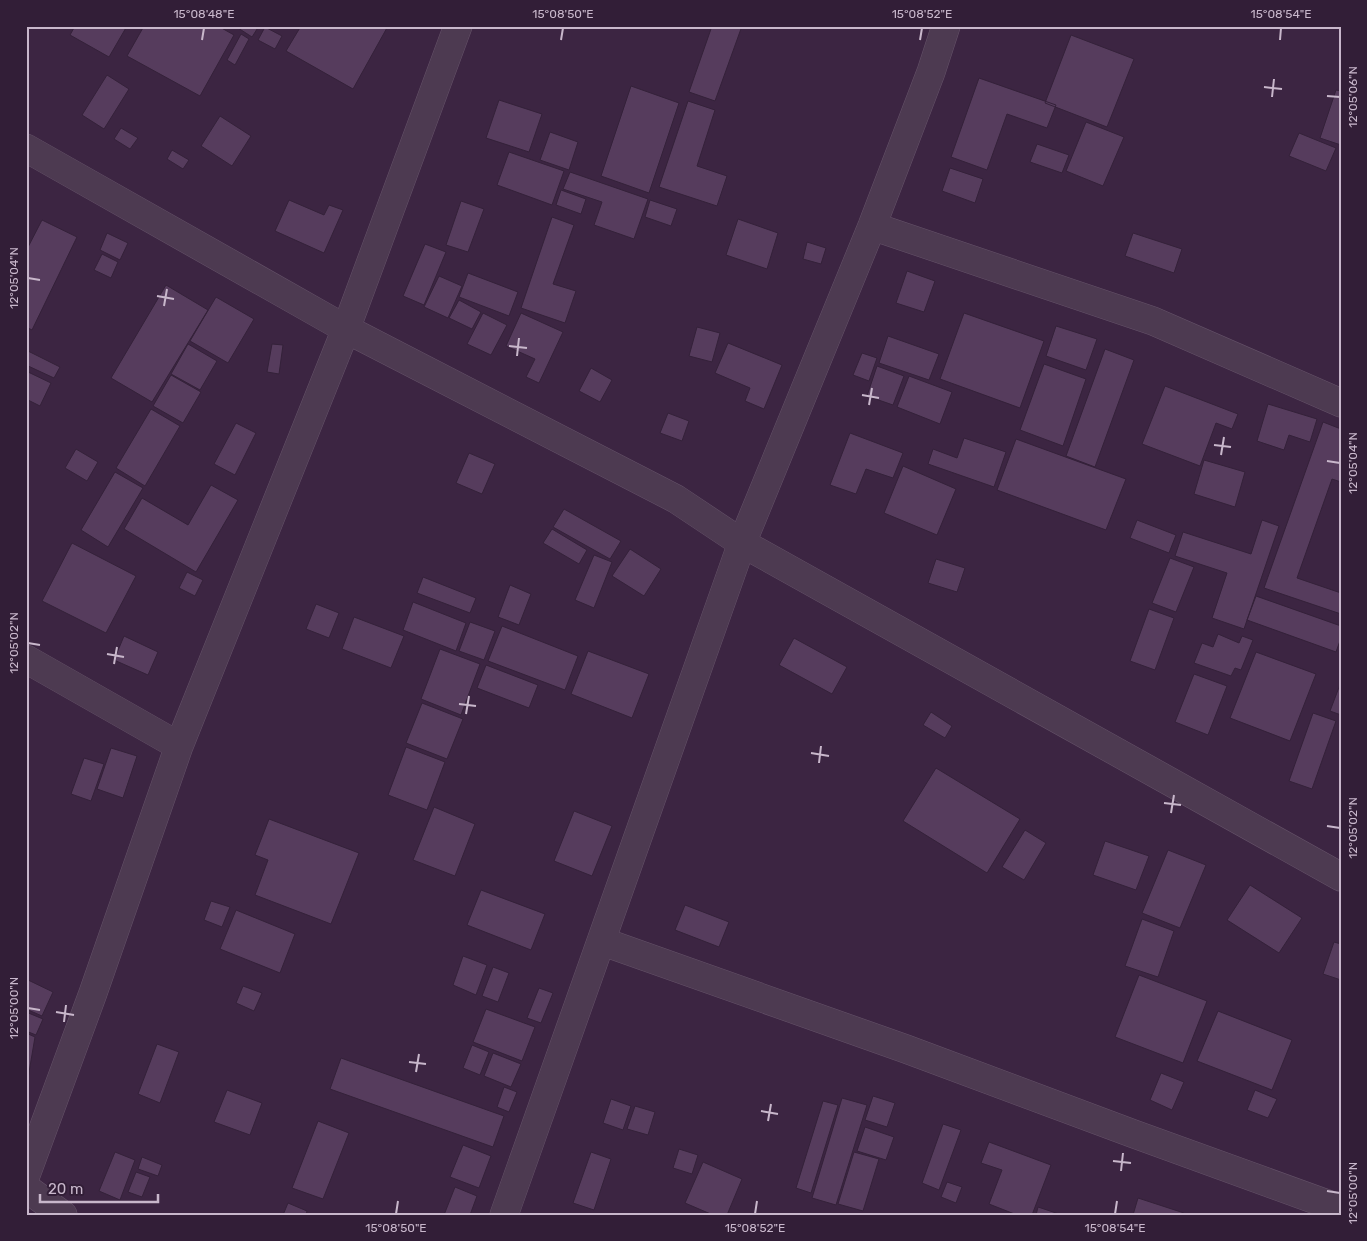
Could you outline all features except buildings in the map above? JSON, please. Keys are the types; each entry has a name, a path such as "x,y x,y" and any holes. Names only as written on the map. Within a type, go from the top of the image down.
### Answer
{"street":[{"path":"26,1175 96,984 178,746 346,328 458,26"},
{"path":"504,1215 742,543 872,226 931,72 946,26"},
{"path":"26,148 346,328 676,499 742,543 1341,877"},
{"path":"872,226 1153,321 1341,403"},
{"path":"26,659 178,746"},
{"path":"601,940 897,1046 1341,1209"},
{"path":"26,1188 62,1215"}]}
